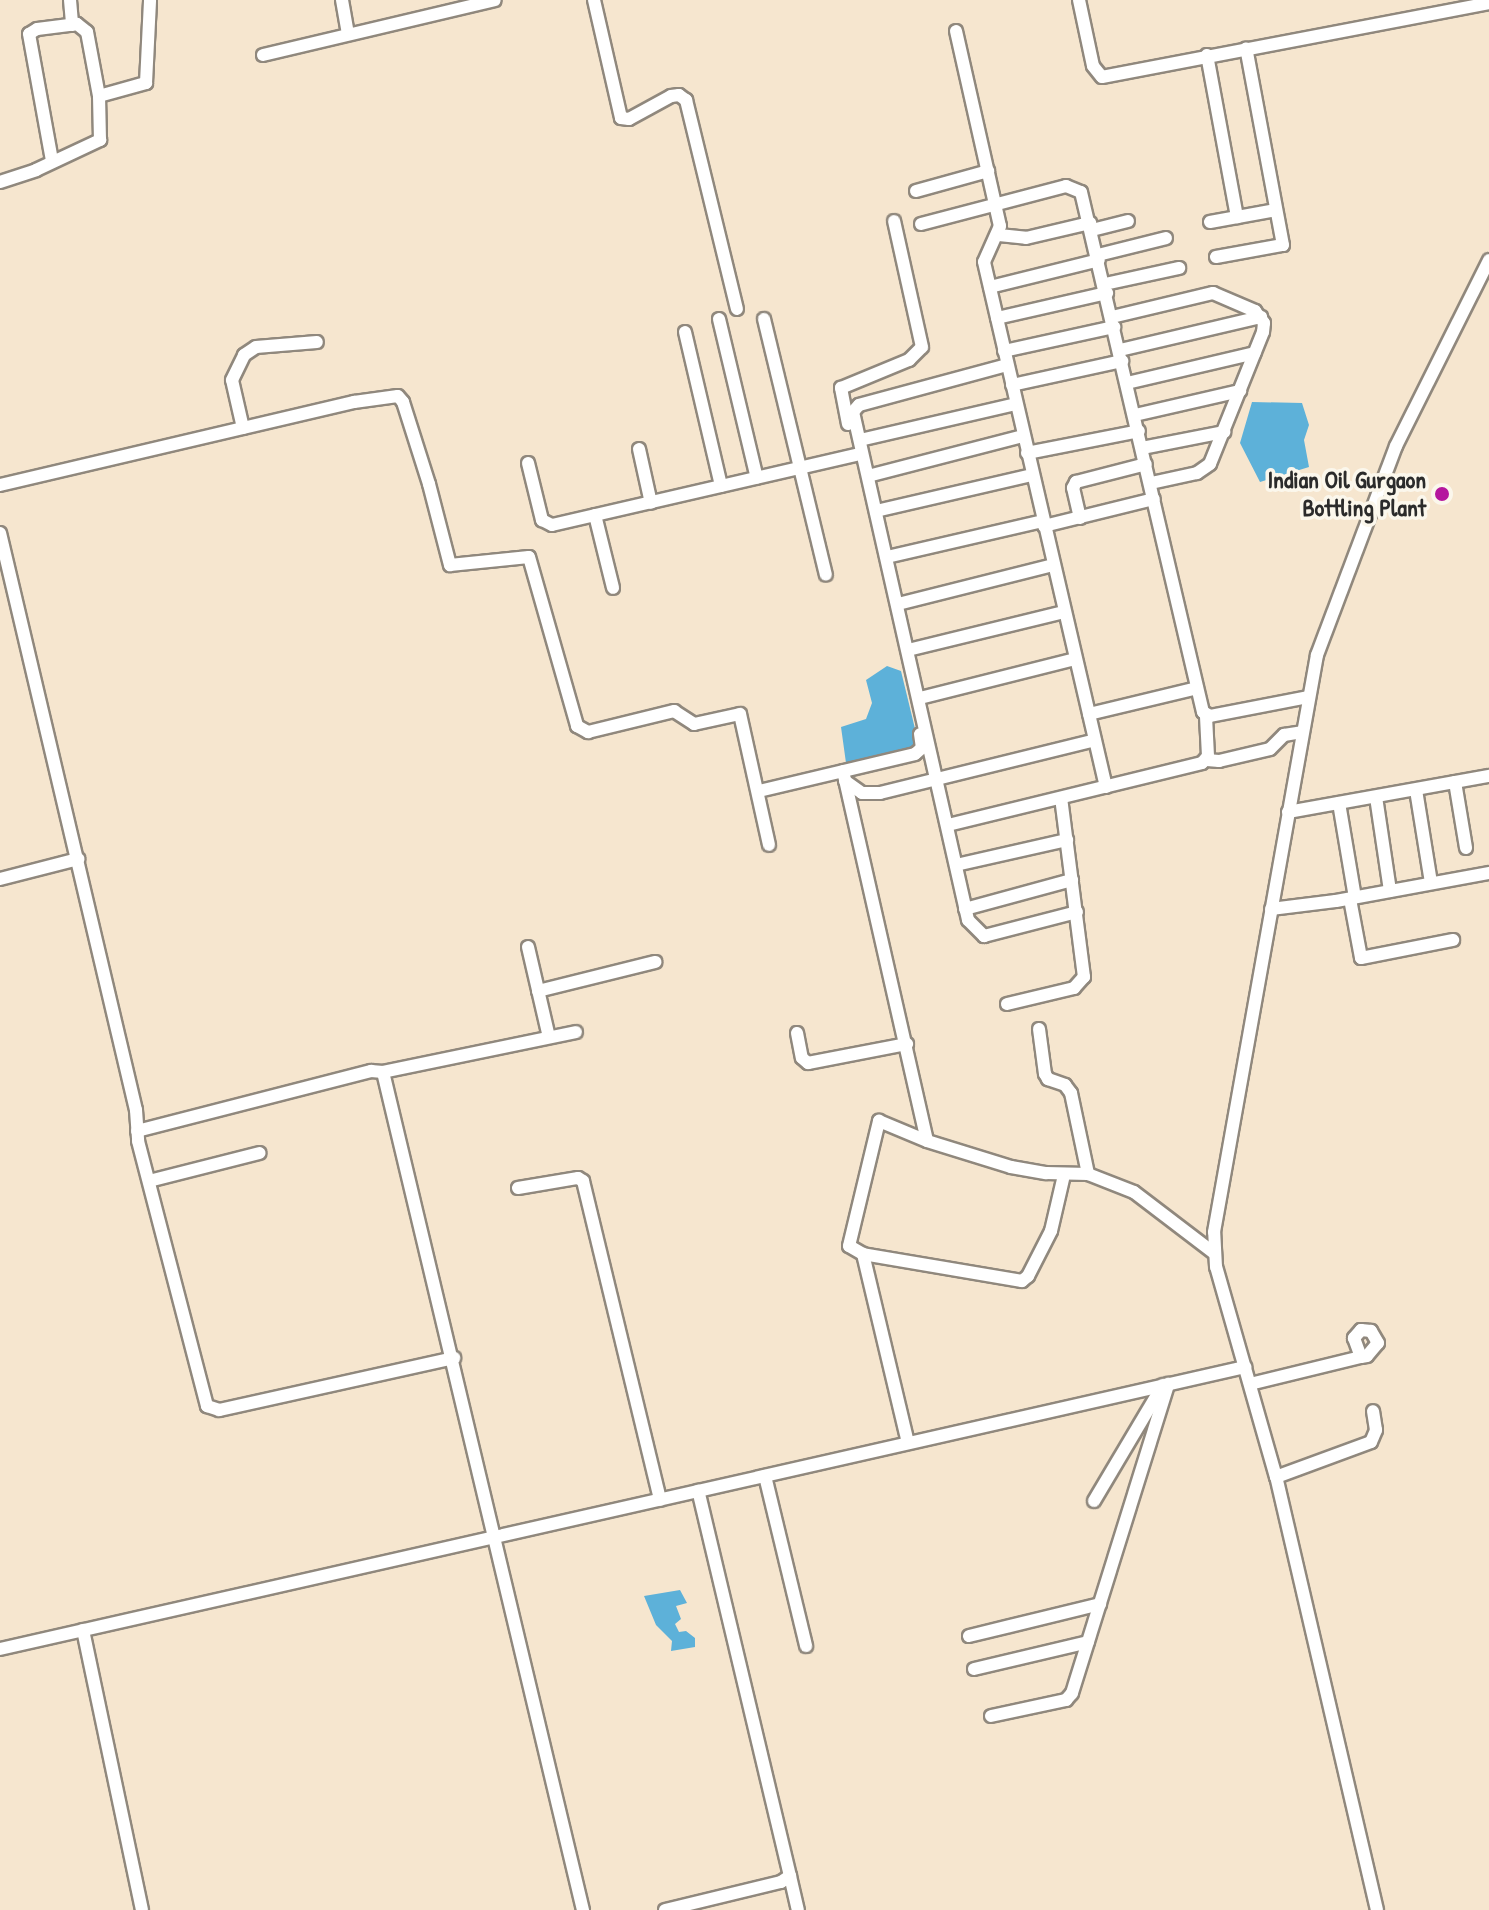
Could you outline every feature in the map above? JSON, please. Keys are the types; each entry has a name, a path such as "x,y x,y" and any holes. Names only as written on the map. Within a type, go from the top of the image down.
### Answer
{"street":[{"path":"70,0 72,25"},
{"path":"99,96 146,83 150,0"},
{"path":"342,0 348,33"},
{"path":"263,55 495,0"},
{"path":"594,0 621,118 629,119 671,96 679,95 686,100 737,309"},
{"path":"1079,0 1099,76 1489,3"},
{"path":"0,182 96,145 100,140 99,96 87,32 83,27 72,25 37,29 29,34 52,161"},
{"path":"956,31 988,171 999,235 984,257 1106,787"},
{"path":"1216,257 1283,245 1246,48"},
{"path":"1207,55 1237,217"},
{"path":"916,191 988,171"},
{"path":"921,224 1075,187 1083,195 1206,716 1207,760"},
{"path":"1210,222 1276,210"},
{"path":"759,791 844,776 915,754 922,748 841,388 909,360 922,347 894,221"},
{"path":"999,235 1026,238 1128,221"},
{"path":"990,287 1166,238"},
{"path":"1377,1910 1276,1477 1214,1253 1216,1213 1308,697 1322,642 1383,475 1489,260"},
{"path":"997,318 1179,268"},
{"path":"1004,351 1213,293 1261,317"},
{"path":"1151,483 1207,468 1263,332 1261,317"},
{"path":"1012,385 1261,317"},
{"path":"719,319 757,478"},
{"path":"764,319 826,575"},
{"path":"685,332 721,486"},
{"path":"243,428 232,380 244,355 256,347 317,342"},
{"path":"1127,383 1255,353"},
{"path":"1007,365 859,405 853,412 920,698 965,909 973,928 984,936 1077,912"},
{"path":"1135,415 1240,391"},
{"path":"0,485 382,396 401,397 429,484 447,562 455,567 529,557 577,726 588,732 674,711 694,724 736,713 741,716 769,845"},
{"path":"860,440 1016,404"},
{"path":"1027,453 1139,431"},
{"path":"1142,448 1224,432"},
{"path":"868,476 1023,436"},
{"path":"639,449 651,503"},
{"path":"528,463 544,524 651,503 856,455"},
{"path":"1080,518 1073,488 1076,482 1146,464"},
{"path":"876,511 1032,475"},
{"path":"887,557 1080,518 1154,499"},
{"path":"595,515 613,588"},
{"path":"0,533 136,1110 137,1131 204,1401 212,1411 454,1358"},
{"path":"898,604 1053,565"},
{"path":"908,650 1064,612"},
{"path":"920,698 1075,659"},
{"path":"1089,714 1197,688"},
{"path":"1206,716 1308,697"},
{"path":"948,825 1207,760 1219,761 1267,750 1284,735 1302,732"},
{"path":"844,776 867,794 1095,740"},
{"path":"844,776 927,1141"},
{"path":"1288,812 1489,776"},
{"path":"1455,782 1466,848"},
{"path":"1416,790 1431,883"},
{"path":"1376,797 1390,891"},
{"path":"1007,1004 1079,986 1085,968 1061,798"},
{"path":"1339,803 1361,958 1453,940"},
{"path":"956,865 1067,840"},
{"path":"0,879 78,859"},
{"path":"1271,909 1489,873"},
{"path":"965,909 1072,880"},
{"path":"528,947 549,1037"},
{"path":"538,991 655,962"},
{"path":"1039,1029 1045,1074 1048,1079 1065,1085 1071,1093 1088,1174"},
{"path":"137,1131 371,1071 383,1072 576,1032"},
{"path":"797,1033 802,1058 808,1063 907,1044"},
{"path":"383,1072 454,1358 583,1910"},
{"path":"1064,1175 1051,1231 1028,1276 1022,1281 863,1254 853,1251 849,1240 876,1124 883,1122 927,1141 1011,1167 1064,1175 1088,1174 1145,1198 1214,1253"},
{"path":"149,1181 260,1153"},
{"path":"518,1188 578,1178 583,1181 660,1500"},
{"path":"863,1254 908,1443"},
{"path":"1250,1384 1361,1357"},
{"path":"0,1649 1245,1367"},
{"path":"1094,1501 1166,1385"},
{"path":"991,1716 1070,1698 1166,1385"},
{"path":"1276,1477 1371,1442 1376,1430 1373,1411"},
{"path":"765,1476 806,1646"},
{"path":"698,1491 798,1910"},
{"path":"969,1636 1100,1604"},
{"path":"83,1630 142,1910"},
{"path":"974,1669 1088,1642"},
{"path":"665,1910 767,1886 790,1876"}],"water":[{"path":"1252,402 1302,403 1309,425 1304,440 1309,467 1260,482 1240,443"},
{"path":"887,666 901,671 918,741 909,755 856,767 846,763 841,727 866,719 872,703 866,680"},
{"path":"680,1590 687,1603 676,1606 681,1619 675,1624 679,1632 686,1631 695,1638 695,1647 671,1651 672,1641 656,1625 644,1596"}],"place":[{"name":"Indian Oil Gurgaon Bottling Plant","path":"1442,494"}]}
